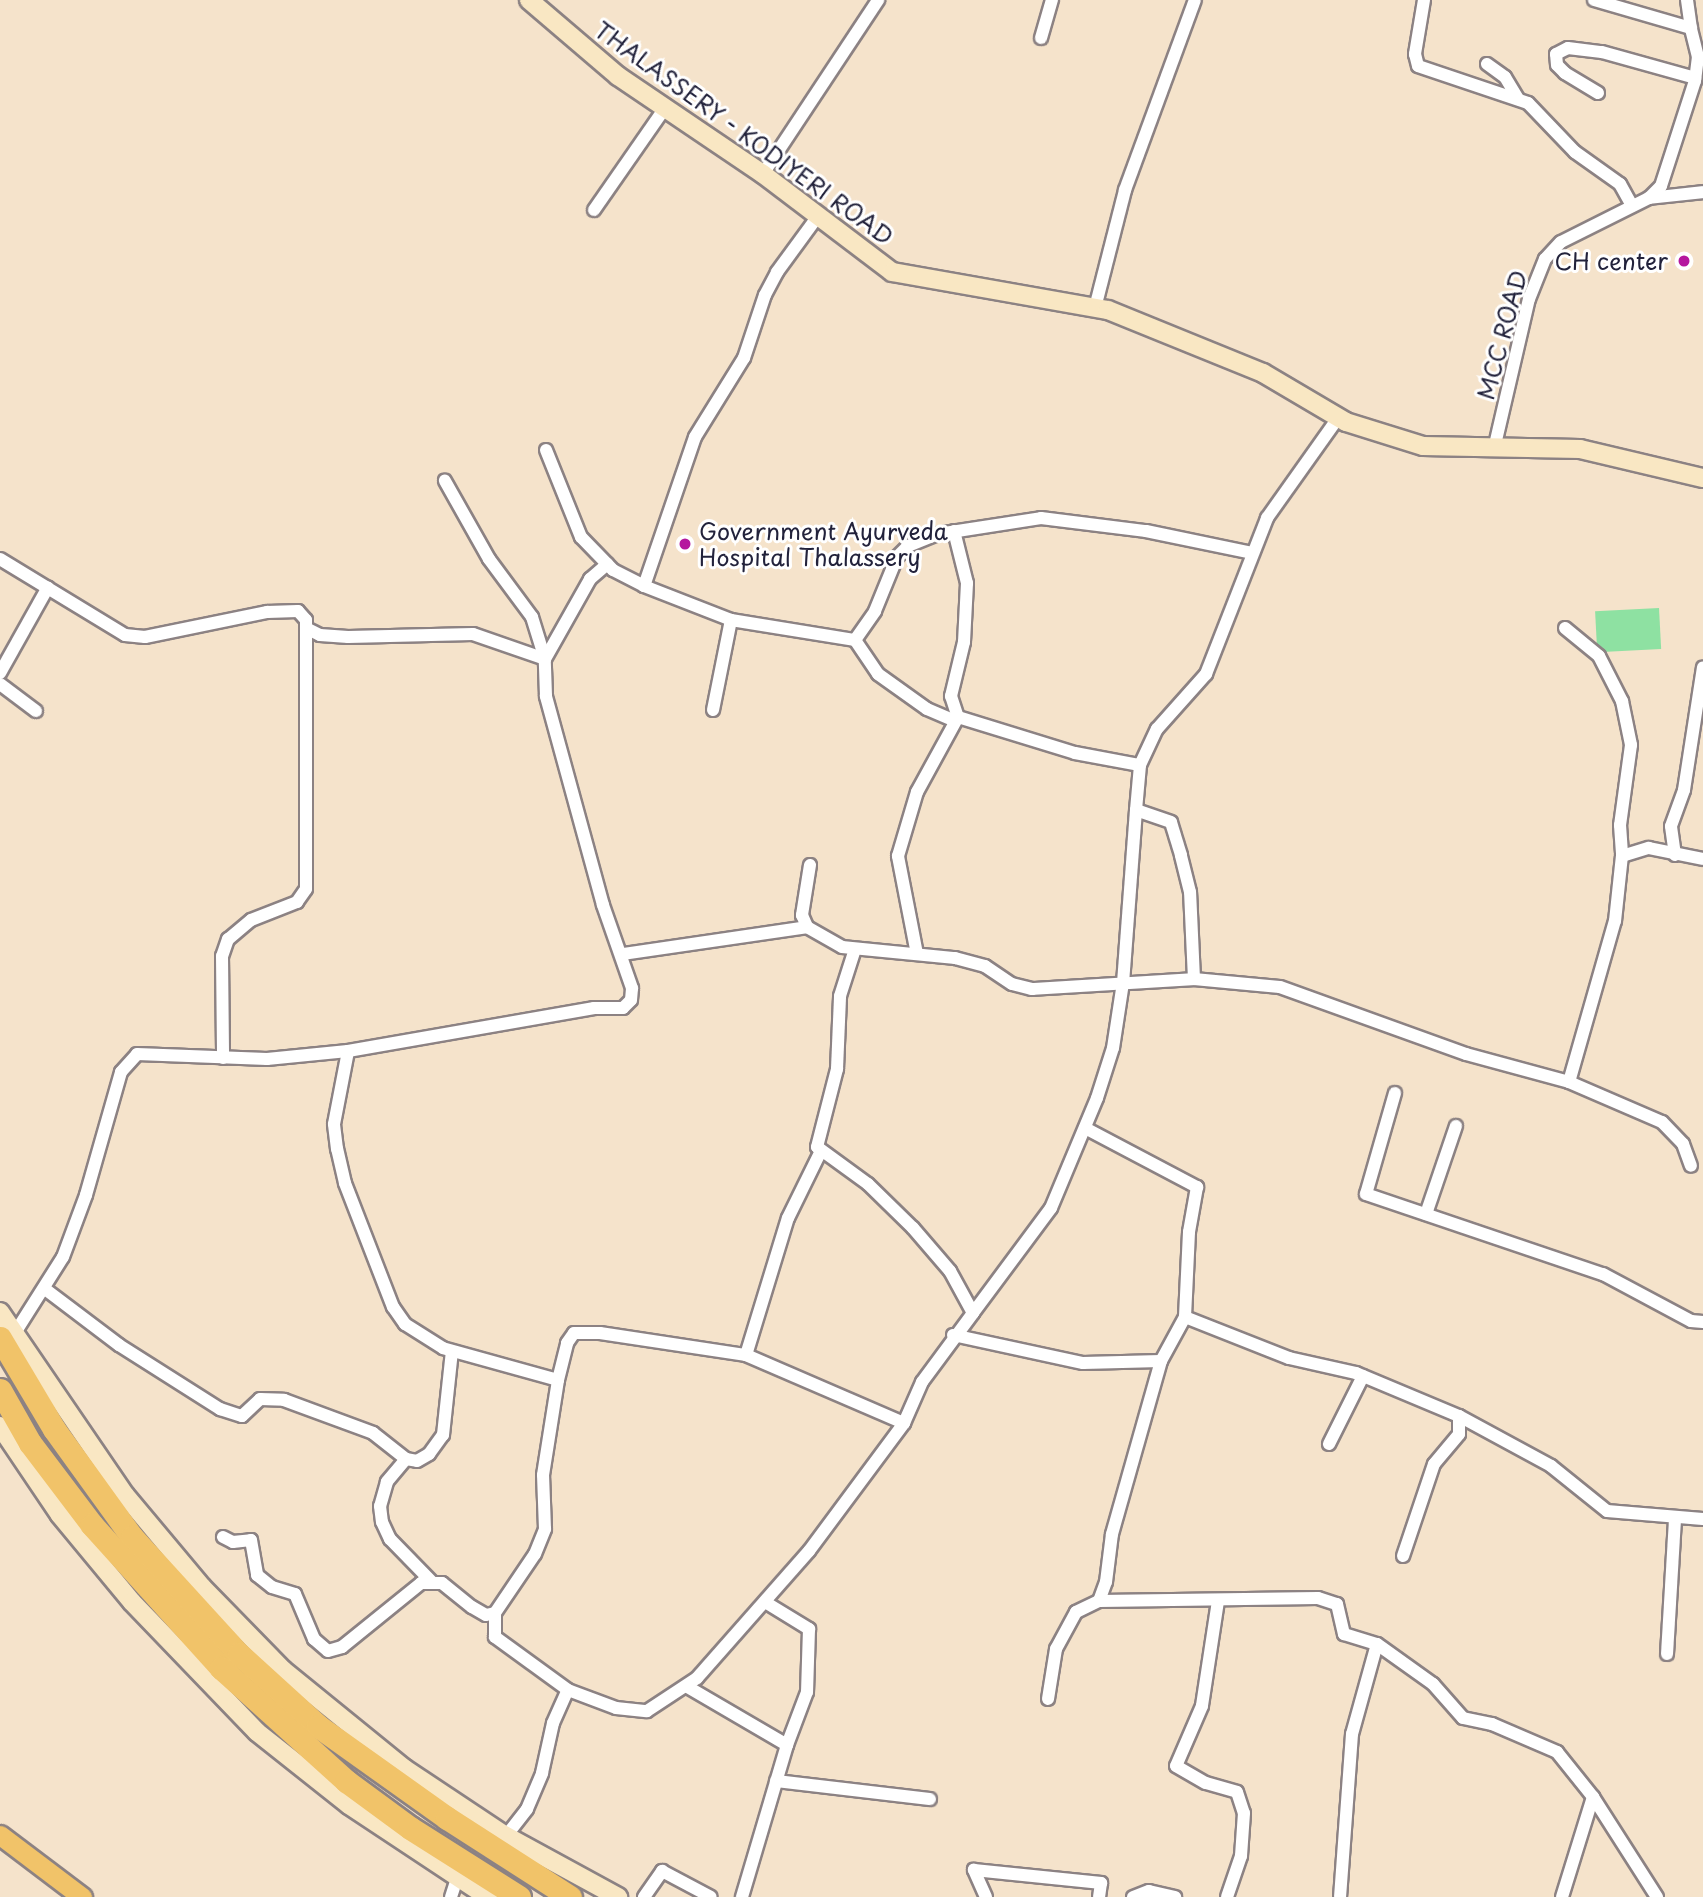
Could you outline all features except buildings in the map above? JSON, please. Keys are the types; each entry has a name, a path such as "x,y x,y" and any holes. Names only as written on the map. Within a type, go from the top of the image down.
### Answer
{"highway":[{"path":"7,1337 54,1429 132,1537 239,1654 318,1726 570,1897"},
{"path":"0,1390 30,1443 92,1525 231,1678 346,1781 410,1828 519,1897"}],"main road":[{"path":"0,1835 82,1897"}],"street":[{"name":"THALASSERY - KODIYERI ROAD","path":"529,0 618,76 763,174 892,272 1094,308 1263,373 1338,418 1423,446 1580,449 1703,478"},
{"path":"763,174 878,0"},
{"path":"1041,38 1052,0"},
{"path":"1094,308 1125,190 1195,0"},
{"path":"1424,0 1415,54 1418,66 1518,99 1539,111 1575,152 1620,184 1632,206"},
{"path":"1594,0 1691,28"},
{"path":"1649,198 1664,177 1695,78 1698,57 1687,0"},
{"path":"1598,93 1565,73 1557,65 1556,54 1568,48 1602,52 1695,78"},
{"path":"1487,64 1505,77 1518,99"},
{"path":"594,210 665,108"},
{"name":"MCC ROAD","path":"1494,449 1530,299 1545,259 1561,242 1649,198 1703,192"},
{"path":"644,586 695,437 744,358 765,295 777,272 818,216"},
{"path":"904,1423 746,1354 585,1332 574,1333 567,1343 558,1380 543,1475 545,1529 535,1554 495,1613 495,1637 568,1690 616,1707 647,1711 686,1686 765,1602 809,1551 904,1423 922,1382 953,1335 1051,1209 1085,1128 1113,1048 1124,983 1140,765 1157,729 1206,674 1252,553 1292,480 1338,418"},
{"path":"545,450 582,537 607,564 644,586 731,620 855,640 878,674 927,709 1075,753 1140,765"},
{"path":"7,1337 45,1289 63,1257 86,1195 121,1072 137,1054 267,1059 348,1051 593,1008 623,1008 632,988 623,954 603,905 547,696 545,659 532,617 489,559 445,481"},
{"path":"855,640 875,611 897,557 908,546 954,531 1041,518 1146,531 1252,553"},
{"path":"917,954 898,856 917,792 956,718 951,695 964,642 967,583 954,531"},
{"path":"0,559 125,635 145,636 230,618 298,611 308,629 306,889 298,902 251,920 228,939 222,956 223,1058"},
{"path":"545,659 590,579 607,564"},
{"path":"0,673 48,587"},
{"path":"713,710 731,620"},
{"path":"1565,628 1600,656 1622,701 1631,745 1620,825 1622,856 1615,921 1569,1082"},
{"path":"308,629 320,635 348,637 473,634 545,659"},
{"path":"1675,855 1671,826 1684,790 1703,667"},
{"path":"0,684 36,711"},
{"path":"1136,810 1171,822 1190,892 1194,979"},
{"path":"1622,856 1649,848 1703,859"},
{"path":"807,927 802,894 810,866"},
{"path":"623,954 807,927 842,947 917,954 985,966 1012,984 1032,989 1194,979 1280,987 1453,1049 1569,1082 1662,1122 1684,1144 1691,1166"},
{"path":"855,949 840,996 837,1069 817,1142 821,1151 868,1184 913,1228 950,1271 972,1313"},
{"path":"348,1051 334,1124 345,1183 393,1307 416,1333 452,1351 558,1380"},
{"path":"1395,1093 1366,1194 1603,1274 1691,1321 1703,1322"},
{"path":"1426,1214 1456,1126"},
{"path":"1085,1128 1197,1187 1189,1232 1185,1317 1161,1361 1112,1534 1106,1582 1099,1601"},
{"path":"746,1354 788,1218 821,1151"},
{"path":"45,1289 119,1346 205,1402 242,1416 260,1399 284,1400 373,1433 406,1459 417,1461 429,1454 443,1436 452,1351"},
{"path":"0,1312 7,1337 125,1495 202,1587 282,1670 405,1769 506,1836 618,1897"},
{"path":"1185,1317 1289,1358 1363,1376 1459,1416 1551,1466 1607,1511 1701,1519 1703,1503"},
{"path":"953,1335 1083,1363 1161,1361"},
{"path":"1329,1444 1363,1376"},
{"path":"1403,1556 1434,1464 1459,1434 1459,1416"},
{"path":"0,1426 60,1515 132,1602 257,1732 349,1805 488,1897"},
{"path":"406,1459 387,1482 380,1506 382,1522 390,1539 431,1581 450,1587 486,1615 495,1613"},
{"path":"1667,1654 1675,1518"},
{"path":"223,1537 233,1542 251,1540 257,1575 263,1583 295,1594 314,1639 328,1651 342,1647 379,1612 431,1581"},
{"path":"1048,1699 1056,1649 1076,1612 1099,1601 1318,1598 1337,1604 1344,1634 1377,1644 1433,1684 1463,1718 1492,1724 1558,1752 1594,1797 1657,1897"},
{"path":"1218,1601 1202,1706 1176,1766 1206,1783 1237,1792 1244,1813 1241,1856 1227,1897"},
{"path":"742,1897 787,1745 807,1692 809,1629 765,1602"},
{"path":"1340,1897 1352,1734 1377,1644"},
{"path":"686,1686 787,1745"},
{"path":"506,1836 527,1809 542,1773 553,1723 568,1690"},
{"path":"776,1781 930,1799"},
{"path":"1562,1897 1594,1797"},
{"path":"986,1897 974,1870 1101,1883 1099,1897"},
{"path":"644,1897 662,1871 711,1897"},
{"path":"452,1897 457,1879"},
{"path":"1133,1897 1149,1891 1175,1897"}],"green space":[{"path":"1659,608 1661,649 1597,652 1595,611"}],"place":[{"name":"CH center","path":"1684,261"},
{"name":"Government Ayurveda Hospital Thalassery","path":"685,544"}]}
